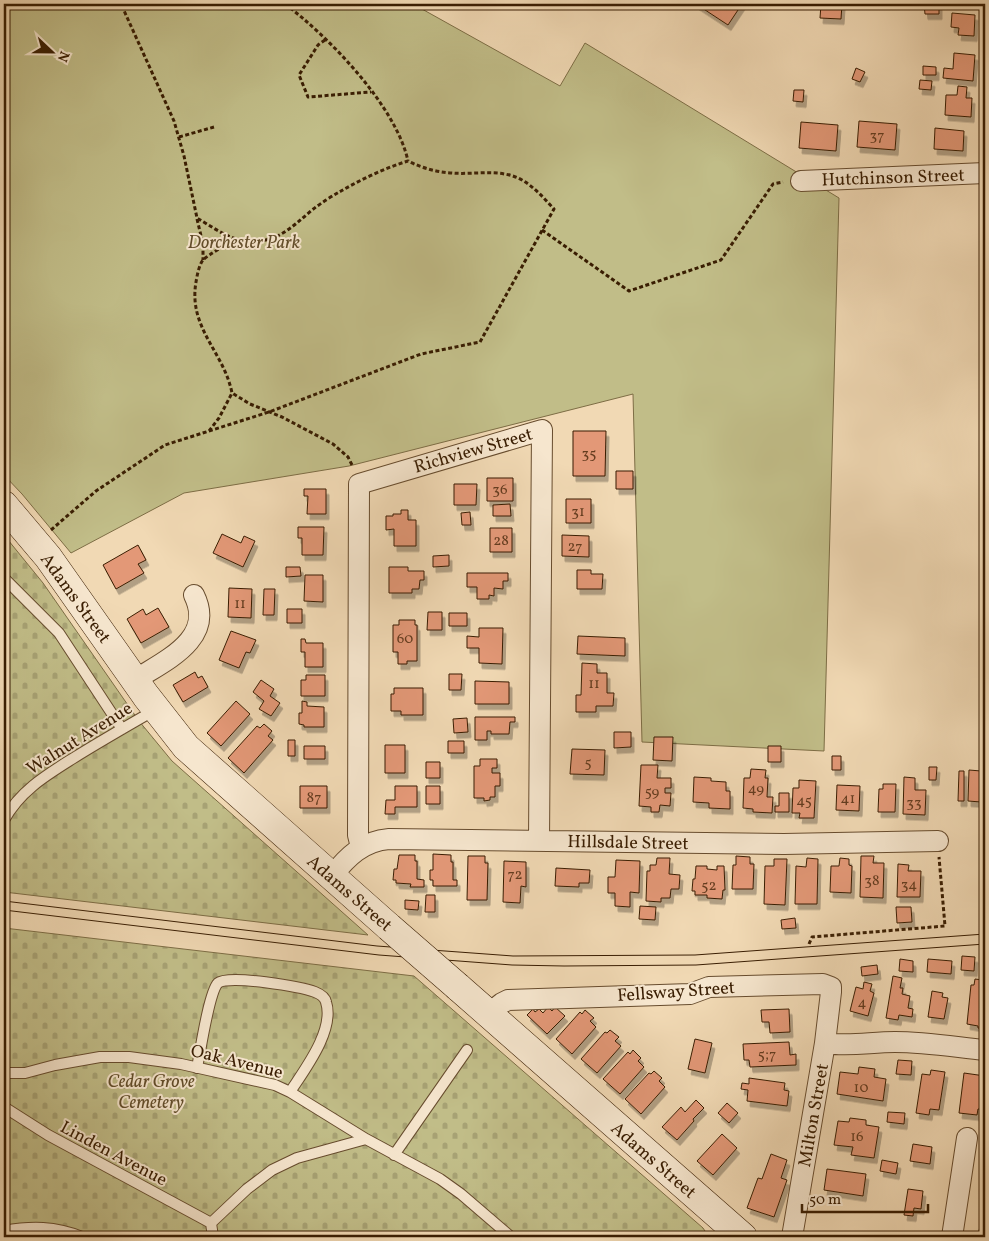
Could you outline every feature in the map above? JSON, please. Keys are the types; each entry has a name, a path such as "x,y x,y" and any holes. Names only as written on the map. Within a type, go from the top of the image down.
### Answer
{"main road":[{"name":"Adams Street","path":"4,505 59,571 155,709 191,752 743,1237"}],"street":[{"name":"Hutchinson Street","path":"801,181 985,173"},
{"name":"Richview Street","path":"361,847 358,835 360,484 542,430 539,841"},
{"path":"135,680 180,651 190,640 200,618 198,604 194,595"},
{"name":"Hillsdale Street","path":"332,876 348,857 361,847 374,841 389,839 784,844 938,841"},
{"name":"Fellsway Street","path":"488,1014 508,1000 690,994 709,987 823,984 831,987 831,992"},
{"name":"Milton Street","path":"792,1237 825,1043 831,992"},
{"path":"825,1043 844,1045 875,1042 908,1042 985,1050"},
{"path":"952,1237 967,1138"}],"lane":[{"path":"4,578 59,633 122,729"},
{"name":"Walnut Avenue","path":"4,820 14,804 30,787 155,709"},
{"path":"197,1068 212,995 217,984 233,979 310,990 325,998 327,1010 325,1027 320,1043 290,1092"},
{"path":"394,1155 467,1050"},
{"name":"Oak Avenue","path":"4,1073 25,1073 55,1065 100,1057 129,1057 197,1068 275,1086 290,1092 366,1140 451,1186 511,1237"},
{"name":"Linden Avenue","path":"4,1107 48,1135 211,1224"},
{"path":"213,1237 211,1224 247,1189 272,1170 297,1158 366,1140"},
{"path":"4,1231 44,1227 82,1237"}],"path":[{"path":"121,4 174,121 197,218 203,260 194,291 196,312 205,336 228,377 232,393 222,413 209,431"},
{"path":"285,4 325,40 372,92 391,120 405,148 408,161"},
{"path":"325,40 318,45 299,75 308,97 372,92"},
{"path":"179,137 214,127"},
{"path":"37,543 96,491 165,445 269,412 421,354 480,342 554,209 538,192 521,179 499,174 438,172 424,169 408,161 392,166 341,191 314,209 283,234 269,239 246,241 236,239 197,218"},
{"path":"542,230 629,291 721,260 773,184 801,181"},
{"path":"203,260 236,239"},
{"path":"232,393 250,404 282,417 333,444 348,457 354,471"},
{"path":"809,944 812,937 945,926 938,841"}],"green space":[{"name":"Dorchester Park","path":"4,4 413,4 560,86 585,43 839,198 824,751 642,742 633,394 349,466 184,493 71,553 4,475"},
{"path":"4,535 43,583 139,721 172,761 368,935 4,892"},
{"name":"Cedar Grove Cemetery","path":"4,928 414,976 703,1228 709,1237 4,1237"}],"building":[{"path":"696,4 742,4 728,25"},
{"path":"821,4 842,4 841,19 820,18"},
{"path":"924,4 939,4 939,14 925,14"},
{"path":"952,13 975,15 974,36 958,35 959,28 951,27"},
{"path":"954,53 975,55 973,81 943,78 944,68 953,69"},
{"path":"923,66 936,67 936,75 923,75"},
{"path":"856,68 865,72 860,82 852,79"},
{"path":"920,80 932,81 931,90 919,89"},
{"path":"958,86 967,87 966,98 972,98 971,117 945,115 946,95 957,95"},
{"path":"794,90 804,90 803,102 793,101"},
{"path":"859,121 897,124 895,150 857,147"},
{"path":"801,122 838,125 836,151 799,148"},
{"path":"935,128 964,131 963,151 934,149"},
{"path":"573,431 606,431 605,476 573,476"},
{"path":"616,471 633,471 633,489 616,489"},
{"path":"487,478 513,478 513,501 487,501"},
{"path":"454,484 477,484 476,505 454,505"},
{"path":"304,489 326,489 326,514 307,514 308,496 304,496"},
{"path":"566,499 591,499 591,523 566,523"},
{"path":"510,504 511,516 493,516 493,505"},
{"path":"401,510 408,510 408,520 416,520 416,546 394,546 394,529 386,530 386,516 401,514"},
{"path":"470,512 471,525 462,525 461,513"},
{"path":"298,527 324,527 323,555 302,555 302,538 298,538"},
{"path":"490,528 512,528 512,552 490,552"},
{"path":"222,534 241,543 244,536 255,541 243,567 213,553"},
{"path":"562,535 589,536 589,557 562,556"},
{"path":"138,545 146,560 138,564 144,573 116,589 103,565"},
{"path":"449,555 449,566 433,567 433,556"},
{"path":"286,567 300,567 301,576 286,577"},
{"path":"389,567 408,567 408,571 424,571 424,580 420,580 419,589 412,589 412,593 389,593"},
{"path":"577,570 591,570 591,574 603,574 602,589 577,589"},
{"path":"467,573 508,573 508,581 503,581 503,589 494,588 494,596 489,595 489,599 477,599 477,587 467,587"},
{"path":"305,575 323,575 323,602 304,601"},
{"path":"229,588 252,589 251,618 228,617"},
{"path":"264,589 275,589 274,615 263,615"},
{"path":"158,608 169,627 141,643 127,619 143,609 146,615"},
{"path":"287,609 302,609 302,623 287,623"},
{"path":"428,612 442,612 442,630 427,630"},
{"path":"449,613 467,613 467,626 449,626"},
{"path":"399,620 415,620 415,625 417,625 417,661 407,661 407,664 398,664 398,652 393,652 393,625 399,625"},
{"path":"479,628 503,628 502,664 479,663 479,648 467,648 467,636 479,637"},
{"path":"231,631 256,640 250,653 246,652 239,668 219,660"},
{"path":"578,636 625,638 625,656 577,654"},
{"path":"301,639 305,639 306,643 323,643 323,667 305,667 305,652 301,652"},
{"path":"582,663 597,664 597,673 607,673 607,693 614,693 613,706 596,706 596,712 576,712 576,695 581,695"},
{"path":"195,672 198,678 202,676 208,687 183,702 173,685"},
{"path":"449,674 462,674 461,690 449,690"},
{"path":"306,675 325,675 325,696 301,696 301,680 306,680"},
{"path":"261,680 274,689 270,696 280,703 271,716 259,709 264,701 253,692"},
{"path":"475,681 509,682 509,704 475,704"},
{"path":"394,688 423,688 423,715 401,715 401,711 391,711 391,694 394,694"},
{"path":"236,701 250,714 221,746 207,733"},
{"path":"302,701 307,702 307,706 324,707 324,727 304,727 304,725 299,724 299,713 302,713"},
{"path":"475,717 515,717 515,722 510,722 509,734 491,734 491,731 487,731 487,740 475,740"},
{"path":"467,718 468,732 454,733 453,719"},
{"path":"264,724 272,731 268,736 273,740 244,773 228,758 257,726 260,728"},
{"path":"614,732 631,732 631,747 614,748"},
{"path":"654,737 673,737 672,761 653,760"},
{"path":"288,740 295,740 295,756 288,756"},
{"path":"448,741 464,741 464,753 448,753"},
{"path":"385,745 405,745 405,773 385,773"},
{"path":"304,746 325,746 325,759 304,759"},
{"path":"768,746 781,746 781,762 768,762"},
{"path":"572,749 605,750 604,775 570,774"},
{"path":"832,756 841,756 841,770 832,770"},
{"path":"480,759 497,759 497,768 492,768 492,773 500,773 500,786 495,786 495,797 490,797 490,800 484,801 484,798 474,798 474,766 480,766"},
{"path":"426,762 440,762 440,778 426,778"},
{"path":"641,765 658,765 657,778 671,778 671,788 665,788 665,793 671,793 670,806 660,805 659,812 651,812 651,807 639,806"},
{"path":"929,767 937,767 936,780 929,780"},
{"path":"751,769 766,770 765,778 768,778 767,797 773,797 772,813 753,812 753,809 743,808 744,778 750,778"},
{"path":"969,770 981,771 981,802 968,801"},
{"path":"959,771 964,771 964,801 958,801"},
{"path":"694,777 711,778 711,781 726,782 726,791 730,791 730,809 709,808 709,803 693,802"},
{"path":"904,777 915,778 915,790 926,790 925,815 903,814"},
{"path":"799,780 816,781 814,818 799,818 800,813 792,813 793,788 799,788"},
{"path":"883,784 896,784 895,812 878,812 879,789 883,789"},
{"path":"837,785 860,786 859,811 836,810"},
{"path":"300,786 327,786 327,808 300,808"},
{"path":"395,786 417,786 417,807 395,807 395,814 385,814 386,800 395,800"},
{"path":"426,786 440,786 440,804 426,804"},
{"path":"779,793 789,793 789,812 775,812 775,806 779,806"},
{"path":"433,854 451,855 453,880 457,880 457,886 433,886 433,880 430,880 430,870 433,870"},
{"path":"399,855 415,855 417,879 424,880 424,887 410,887 411,884 396,883 396,880 393,880 394,869 397,869"},
{"path":"468,856 485,856 485,863 488,863 487,900 467,900"},
{"path":"736,856 750,857 750,864 754,864 753,889 732,889 733,865 736,865"},
{"path":"861,856 874,856 873,863 884,863 883,898 860,897"},
{"path":"657,858 670,858 669,874 680,875 679,889 671,889 670,898 661,898 661,902 646,901 647,871 650,871 650,865 656,865"},
{"path":"807,858 818,859 817,904 795,904 796,866 806,867"},
{"path":"840,858 849,859 849,865 852,866 851,893 830,892 831,866 839,866"},
{"path":"774,859 787,859 785,905 764,904 765,866 774,866"},
{"path":"616,860 640,861 639,893 630,892 630,907 615,906 615,893 608,893 608,877 615,877"},
{"path":"504,861 526,862 526,887 521,886 520,903 503,902"},
{"path":"898,864 909,865 908,871 921,871 920,897 897,897"},
{"path":"696,866 707,866 707,869 717,870 717,866 724,866 725,890 723,890 722,899 707,898 707,895 695,895 695,891 692,891"},
{"path":"556,868 590,870 589,883 579,883 579,887 555,886"},
{"path":"426,895 435,895 435,912 425,912"},
{"path":"405,900 419,901 418,910 405,909"},
{"path":"640,906 656,907 655,920 639,919"},
{"path":"896,907 911,907 912,922 897,923"},
{"path":"795,918 796,928 782,929 781,920"},
{"path":"962,956 975,957 974,971 961,970"},
{"path":"900,959 913,961 913,972 899,971"},
{"path":"928,959 952,961 951,974 927,972"},
{"path":"877,965 878,974 862,976 861,967"},
{"path":"893,976 902,978 900,988 903,988 902,994 910,996 908,1008 913,1009 912,1017 899,1015 898,1020 886,1018"},
{"path":"975,979 983,980 982,987 985,987 985,1029 967,1024 971,985 974,985"},
{"path":"864,982 872,984 870,991 874,993 868,1016 850,1011 856,987 863,989"},
{"path":"932,991 943,993 942,997 948,998 944,1019 928,1017"},
{"path":"548,1007 552,1011 555,1007 565,1016 547,1034 527,1015 533,1009 535,1012 539,1009 543,1013"},
{"path":"789,1009 790,1032 770,1033 769,1022 762,1022 761,1010"},
{"path":"585,1010 594,1018 590,1021 596,1027 572,1054 556,1039 580,1012 582,1014"},
{"path":"610,1030 619,1037 615,1041 621,1046 597,1073 581,1059 605,1032 607,1033"},
{"path":"695,1039 712,1043 705,1073 688,1069"},
{"path":"789,1042 790,1055 796,1054 796,1065 750,1067 749,1060 744,1060 743,1044"},
{"path":"633,1050 641,1058 638,1061 644,1067 620,1094 603,1079 628,1052 630,1054"},
{"path":"898,1060 912,1061 911,1075 896,1074"},
{"path":"859,1067 875,1069 874,1077 886,1079 883,1101 837,1094 840,1072 858,1074"},
{"path":"931,1070 945,1072 939,1110 930,1109 929,1115 916,1113 922,1074 930,1075"},
{"path":"654,1071 662,1078 659,1081 665,1087 641,1114 625,1099 649,1073 651,1074"},
{"path":"964,1073 985,1076 981,1109 978,1109 977,1115 959,1113"},
{"path":"749,1078 785,1083 784,1090 789,1091 787,1106 747,1101 748,1090 741,1089 742,1083 749,1084"},
{"path":"696,1100 704,1108 677,1140 662,1127 681,1107 685,1112"},
{"path":"727,1103 738,1113 729,1123 718,1113"},
{"path":"888,1112 905,1113 904,1124 887,1122"},
{"path":"850,1118 866,1120 866,1125 879,1127 874,1158 851,1155 853,1147 834,1145 838,1121 849,1122"},
{"path":"722,1134 737,1148 713,1175 697,1161"},
{"path":"913,1144 932,1147 930,1164 910,1161"},
{"path":"771,1154 787,1160 781,1178 787,1180 774,1217 747,1208 758,1178 762,1179"},
{"path":"882,1160 898,1163 896,1174 880,1171"},
{"path":"827,1169 866,1174 863,1196 824,1190"},
{"path":"908,1189 923,1191 921,1209 914,1208 913,1216 904,1215"},
{"path":"982,1214 985,1215 985,1237 978,1237"}],"tram line":[{"path":"4,901 377,946 513,956 695,955 985,934"},
{"path":"4,910 379,955 512,965 696,965 985,944"}]}
